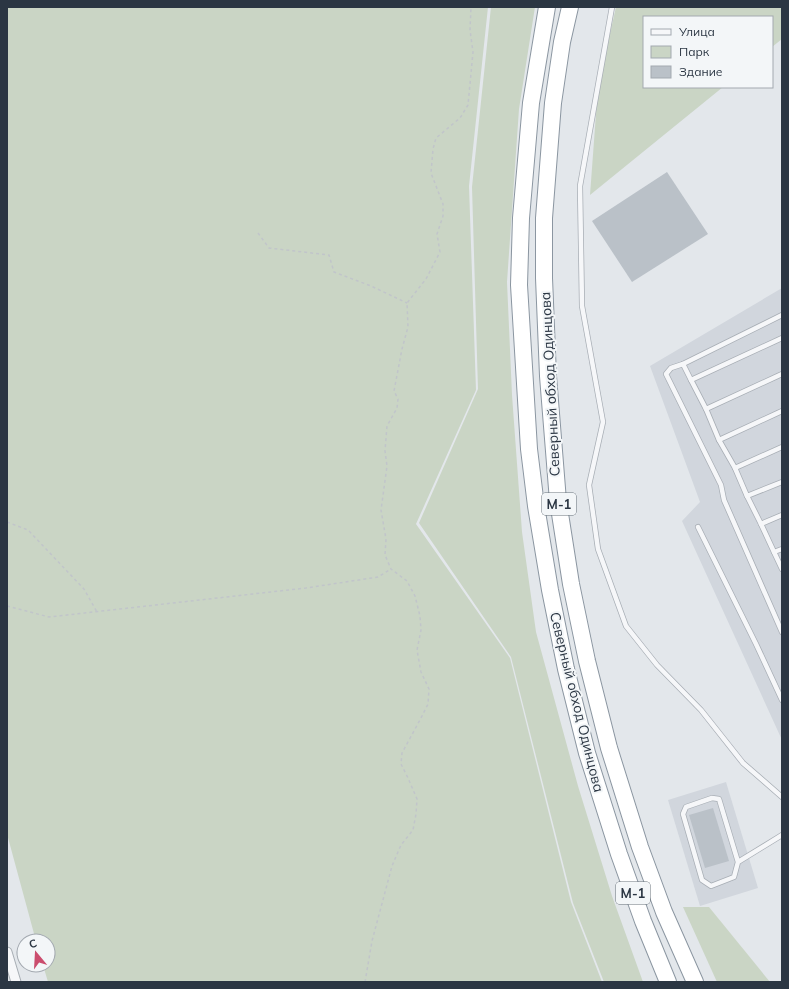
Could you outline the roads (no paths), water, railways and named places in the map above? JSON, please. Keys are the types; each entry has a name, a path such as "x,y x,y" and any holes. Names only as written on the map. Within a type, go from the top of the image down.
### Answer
{"highway":[{"name":"Северный обход Одинцова","path":"547,7 531,103 521,218 519,285 529,449 536,506 550,590 566,669 587,753 619,854 643,921 668,982"},
{"name":"Северный обход Одинцова","path":"570,7 562,42 553,103 544,218 544,278 548,376 558,501 571,584 587,661 609,748 640,847 662,905 695,982"}],"street":[{"path":"7,952 16,982"}],"lane":[{"path":"612,7 580,186 582,306 603,422 589,485 598,549 626,626 657,665 701,710 743,763 782,797"},
{"path":"782,315 683,364 671,368 666,374 721,485 724,500 782,632"},
{"path":"692,380 782,338"},
{"path":"683,364 706,409 719,440 735,468 782,569"},
{"path":"706,409 782,374"},
{"path":"719,440 782,411"},
{"path":"735,468 782,447"},
{"path":"747,496 782,482"},
{"path":"761,524 782,515"},
{"path":"698,527 753,637 782,700"},
{"path":"774,552 782,549"},
{"path":"738,862 719,799 712,798 686,807 683,814 702,880 711,886 734,877 738,862 782,835"}]}
